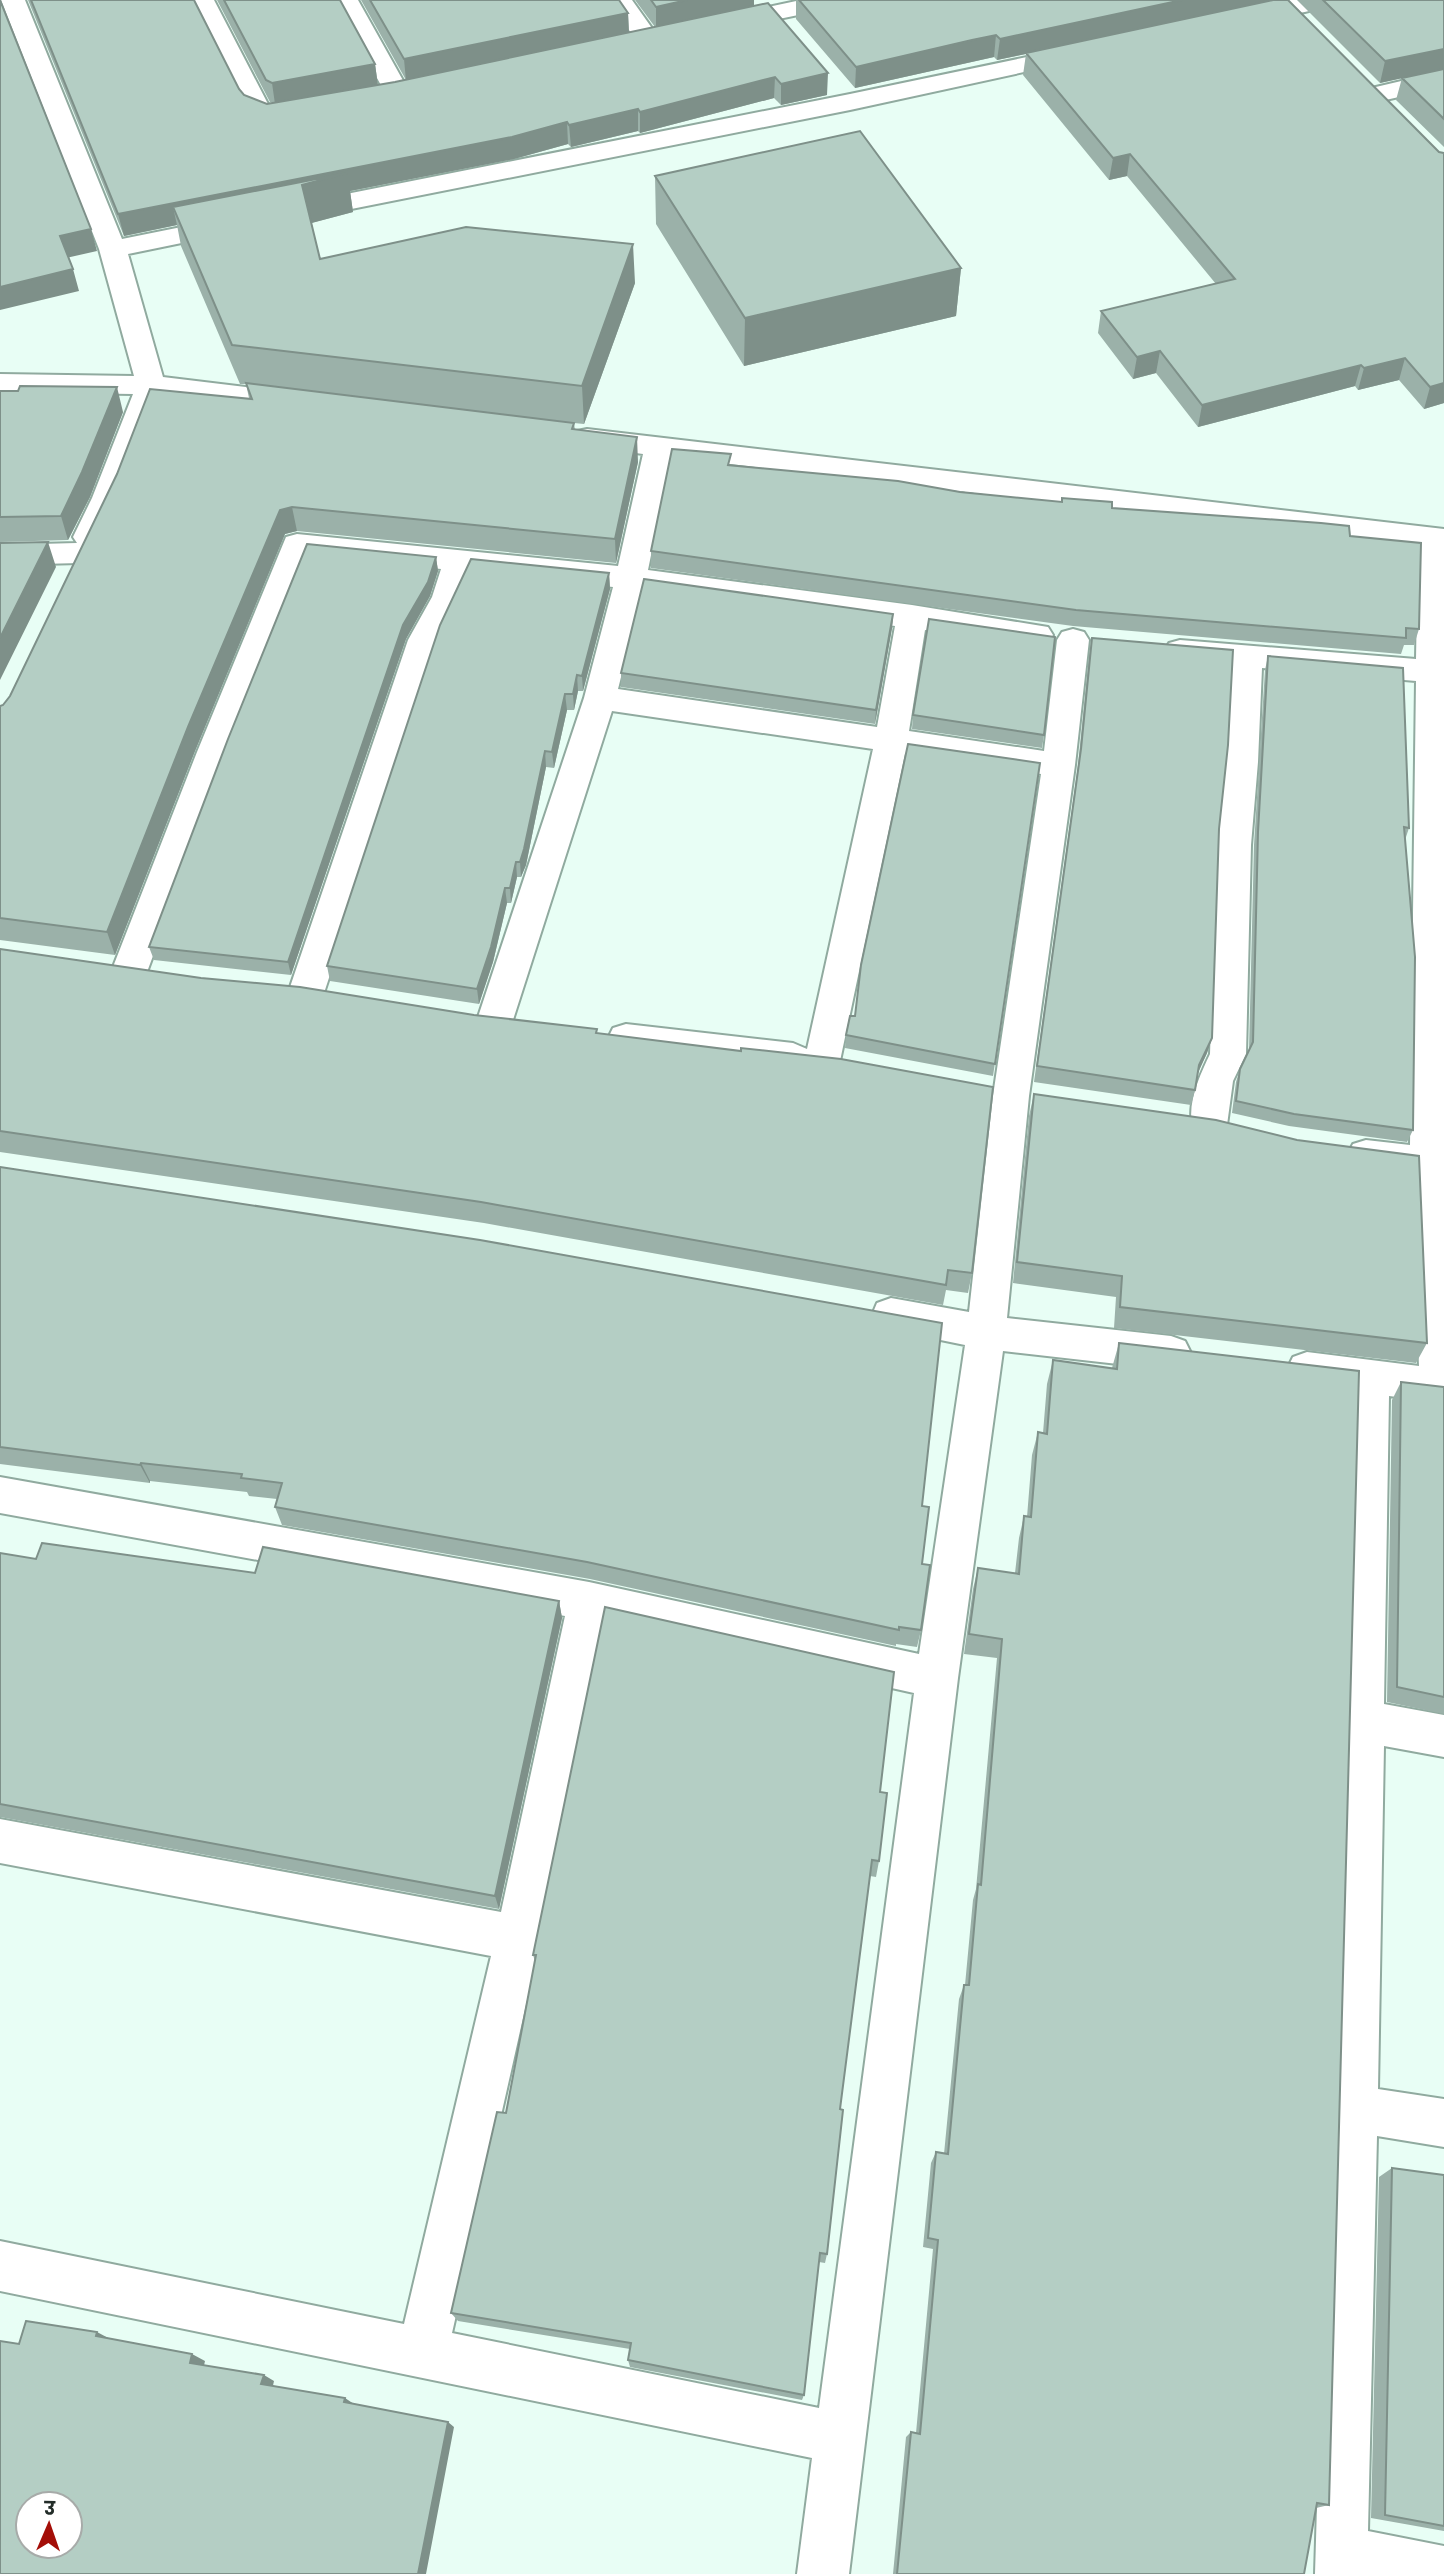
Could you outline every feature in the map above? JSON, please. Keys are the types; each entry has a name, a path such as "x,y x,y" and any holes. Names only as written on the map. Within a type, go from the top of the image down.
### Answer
{"street":[{"path":"0,555 74,565 107,498 150,385 113,249 13,0"},
{"path":"202,0 258,109 272,115 322,106"},
{"path":"346,0 397,93"},
{"path":"620,0 647,38"},
{"path":"697,28 769,7 837,0"},
{"path":"1260,14 1323,0"},
{"path":"769,7 791,33"},
{"path":"1287,8 1306,27"},
{"path":"620,44 672,33"},
{"path":"277,216 850,102 1096,49"},
{"path":"1353,76 1381,104 1444,79"},
{"path":"833,82 850,102"},
{"path":"372,97 423,87"},
{"path":"113,249 250,222"},
{"path":"0,383 150,385 329,407"},
{"path":"563,435 1438,538 1427,1113 1436,1165 1442,1385 1274,1365"},
{"path":"494,1023 600,698 631,578 659,447"},
{"path":"168,978 116,970 208,764 297,544 631,578 1087,642 1059,765 1011,1096 985,1332 937,1678 823,2574"},
{"path":"306,993 424,640 447,597 460,559"},
{"path":"587,1034 835,1063 912,616"},
{"path":"1153,648 1436,680"},
{"path":"1209,1125 1215,1081 1228,1054 1234,845 1242,762 1247,657"},
{"path":"600,698 1059,765"},
{"path":"269,989 341,999"},
{"path":"1340,1151 1436,1165"},
{"path":"862,1310 985,1332 1205,1357"},
{"path":"1370,1376 1341,2563 1444,2572"},
{"path":"0,1495 589,1601 937,1678"},
{"path":"422,2353 518,1938 589,1601"},
{"path":"1362,1721 1444,1736"},
{"path":"0,1842 518,1938"},
{"path":"1354,2109 1444,2123"},
{"path":"0,2266 839,2438"}],"building":[{"path":"0,0 91,229 60,236 73,269 0,287"},
{"path":"31,0 194,0 239,89 244,95 267,104 395,82 768,3 828,73 781,84 775,77 640,112 638,109 569,125 567,122 512,137 118,214"},
{"path":"224,0 340,0 375,64 272,83 266,80"},
{"path":"370,0 619,0 628,13 404,59"},
{"path":"651,0 687,0 656,7"},
{"path":"799,0 1182,0 1000,39 996,35 856,67"},
{"path":"1273,0 1288,0 1439,152 1444,153 1444,383 1430,387 1405,358 1364,368 1361,365 1202,405 1160,351 1137,357 1101,311 1235,279 1130,154 1113,158 1026,53"},
{"path":"1323,0 1444,0 1444,49 1385,61"},
{"path":"1444,69 1444,119 1402,78"},
{"path":"860,131 961,268 745,318 655,176"},
{"path":"347,173 302,185 320,259 466,227 633,244 582,386 232,345 173,207"},
{"path":"246,383 574,423 572,429 637,437 615,539 292,507 280,510 188,727 107,932 0,918 0,706 10,696 117,474 150,389 252,399"},
{"path":"20,386 117,387 61,516 0,517 0,391 18,391"},
{"path":"672,449 731,454 728,465 898,481 960,492 1062,502 1062,498 1112,502 1112,508 1349,526 1350,536 1421,543 1419,629 1406,628 1406,638 1076,610 651,551"},
{"path":"48,542 0,638 0,543"},
{"path":"307,544 436,557 428,582 403,625 288,962 149,947 228,739"},
{"path":"471,559 609,573 582,676 577,675 573,694 565,694 552,752 545,751 524,849 520,862 516,862 510,888 505,888 491,947 477,989 327,966 440,625"},
{"path":"644,579 893,614 876,710 621,673"},
{"path":"929,619 1055,637 1044,735 913,715"},
{"path":"1092,638 1233,650 1228,745 1219,829 1212,1038 1199,1065 1195,1090 1037,1066 1081,749"},
{"path":"1268,656 1403,668 1409,828 1404,827 1415,957 1413,1130 1294,1114 1236,1101 1240,1069 1253,1042 1258,832"},
{"path":"908,744 1040,763 995,1064 846,1035 850,1016 855,1016 861,965"},
{"path":"0,949 201,978 300,987 474,1015 597,1029 596,1033 741,1051 741,1048 841,1059 993,1087 972,1273 948,1270 946,1285 481,1202 0,1131"},
{"path":"1034,1094 1216,1120 1297,1140 1419,1156 1427,1343 1120,1307 1122,1276 1017,1262"},
{"path":"0,1167 480,1240 942,1323 922,1506 929,1507 922,1564 930,1565 921,1630 899,1627 899,1630 587,1562 275,1507 282,1483 241,1478 242,1474 140,1465 0,1447"},
{"path":"1119,1343 1359,1371 1329,2505 1317,2503 1304,2574 897,2574 911,2432 920,2434 938,2240 928,2238 936,2152 948,2154 964,1985 969,1985 978,1884 981,1885 1002,1639 969,1634 978,1568 1019,1574 1024,1516 1031,1517 1038,1432 1047,1434 1053,1360 1117,1369"},
{"path":"1401,1382 1444,1387 1444,1697 1397,1687"},
{"path":"42,1543 255,1573 263,1547 559,1601 495,1896 0,1804 0,1553 36,1559"},
{"path":"605,1607 894,1672 880,1792 887,1793 879,1861 872,1860 840,2109 843,2110 827,2254 820,2253 804,2395 628,2360 631,2343 451,2313 497,2112 506,2113 536,1955 533,1955"},
{"path":"1392,2168 1444,2175 1444,2526 1385,2515"},
{"path":"26,2321 97,2332 96,2336 192,2354 190,2363 264,2375 261,2384 345,2398 344,2402 448,2422 418,2574 0,2574 0,2341 19,2344"}]}
